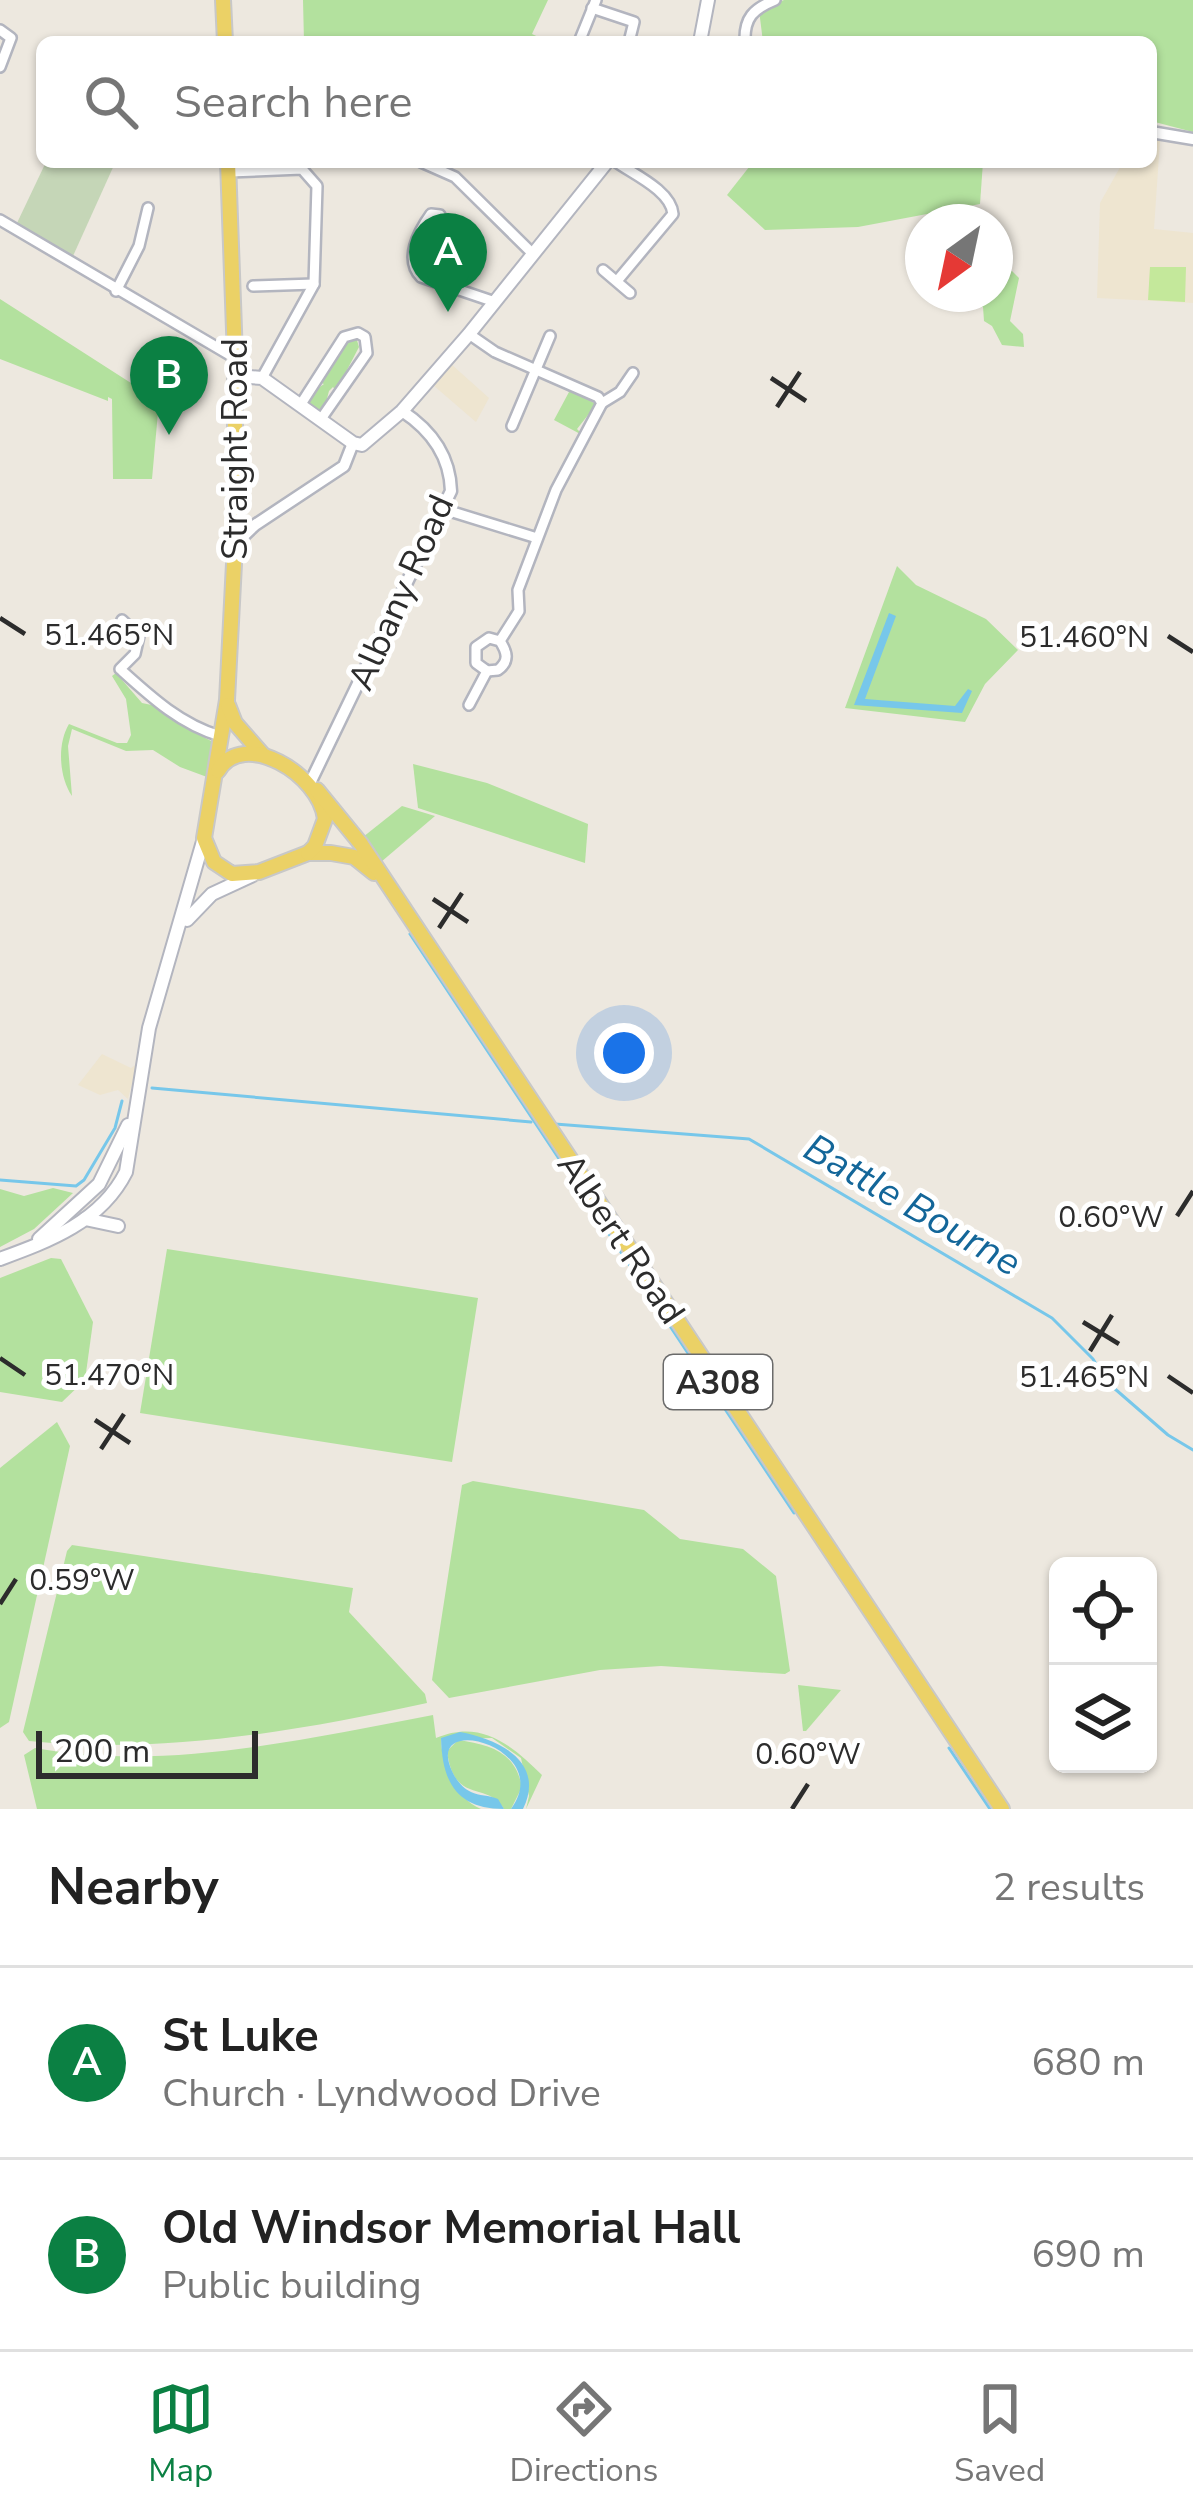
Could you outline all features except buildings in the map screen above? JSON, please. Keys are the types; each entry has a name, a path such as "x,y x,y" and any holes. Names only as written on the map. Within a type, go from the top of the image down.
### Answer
{"main road":[{"path":"224,0 225,36"},
{"path":"701,36 708,0"},
{"name":"Straight Road","path":"217,774 227,700 235,544 236,358 229,168"},
{"path":"236,376 262,378 357,444 402,411 606,168"},
{"name":"A308","path":"227,700 235,723 266,758 313,786"},
{"path":"0,1259 59,1236 116,1191 126,1172 149,1028 204,838 217,774 236,753 266,758"},
{"path":"179,931 202,901 315,846 325,819 313,786"},
{"name":"Albert Road","path":"313,786 361,844 1002,1809"},
{"path":"204,838 221,869 232,874 259,872"},
{"path":"308,853 355,857 383,880"},
{"path":"27,1249 99,1184 135,1108"},
{"path":"99,1184 116,1191"},
{"path":"85,1220 118,1226"}],"street":[{"path":"745,36 751,13 775,0"},
{"path":"581,36 594,4 636,24 631,36"},
{"path":"0,30 11,38 0,68"},
{"path":"1157,133 1193,139"},
{"path":"262,378 314,284 317,186 302,169 266,168"},
{"path":"435,168 455,177 533,254"},
{"path":"617,281 674,207 668,198 620,168"},
{"path":"116,291 139,246 148,208"},
{"path":"440,214 431,214 424,223 411,260 413,269 421,277 495,302"},
{"path":"0,220 236,358"},
{"path":"603,271 630,293"},
{"path":"253,286 314,284"},
{"path":"301,404 344,337 358,333 365,337 367,353 322,419"},
{"path":"469,334 495,352 602,403"},
{"path":"512,426 550,336"},
{"path":"500,641 518,611 518,590 556,490 602,403 620,392 633,373"},
{"name":"Albany Road","path":"313,786 451,490 445,458 435,438 402,411"},
{"path":"235,544 255,525 344,466 357,444"},
{"path":"443,509 537,538"},
{"path":"122,620 139,636 135,654 120,669 169,711 197,729 220,736"},
{"path":"489,638 500,641 506,661 498,670 487,671 476,663 476,646 489,638"},
{"path":"469,705 487,671"}],"shaded area":[{"path":"1160,141 1154,229 1193,233 1193,303 1097,298 1100,203 1120,168 1157,168"},
{"path":"451,364 489,398 476,422 433,385"},
{"path":"102,1054 131,1068 137,1064 128,1099 118,1090 100,1095 78,1085"}],"green space":[{"path":"303,0 548,0 532,34 536,36 304,36"},
{"path":"784,0 1193,0 1193,132 1157,123 1157,36 762,36 759,10"},
{"path":"43,168 113,168 73,256 17,223"},
{"path":"748,168 983,168 980,204 905,204 905,218 858,227 765,230 727,195"},
{"path":"1150,267 1186,267 1185,302 1148,300"},
{"path":"1013,272 1019,278 1013,307"},
{"path":"0,299 159,401 152,479 113,479 112,399 0,359"},
{"path":"983,312 1012,312 1010,321 1023,334 1024,347 1002,345 984,321"},
{"path":"356,337 359,347 336,391 333,387 329,391 324,410 317,411 308,404 311,393 324,384 318,382 346,340"},
{"path":"566,387 594,403 596,410 577,429 584,436 554,420 569,392"},
{"path":"897,566 916,585 986,619 1018,650 985,684 965,722 845,708"},
{"path":"116,673 142,703 161,707 213,742 207,777 153,750 126,751 72,729 68,746 72,796 61,760 69,724 117,743 127,743 131,735 126,699 112,676"},
{"path":"413,764 487,783 588,824 585,863 418,808"},
{"path":"402,806 435,816 381,862 363,837"},
{"path":"53,1188 73,1193 34,1229 0,1247 0,1189 24,1196"},
{"path":"167,1249 478,1298 452,1462 140,1413"},
{"path":"51,1258 61,1259 93,1322 85,1380 62,1402 0,1392 0,1278"},
{"path":"57,1422 70,1446 9,1722 0,1728 0,1468"},
{"path":"473,1481 644,1510 680,1539 743,1549 776,1576 790,1671 661,1666 600,1670 449,1698 432,1680 462,1485"},
{"path":"72,1545 353,1588 349,1612 425,1694 427,1703 329,1723 179,1743 29,1741 23,1732"},
{"path":"798,1685 841,1690 806,1731 803,1731"},
{"path":"433,1715 436,1738 481,1733 494,1738 519,1753 542,1775 526,1809 529,1796 521,1758 492,1738 441,1739 451,1780 481,1809 37,1809 24,1755 35,1748 134,1756 235,1750"},
{"path":"458,1740 499,1752 514,1765 522,1787 511,1809 456,1779 447,1751"}],"water":[{"path":"889,613 896,616 865,699 955,706 968,689 972,691 962,713 854,705"},
{"path":"460,1732 490,1740 515,1756 528,1778 523,1809 511,1809 520,1788 517,1770 507,1756 474,1741 459,1741 449,1749 452,1771 467,1790 498,1799 504,1809 474,1804 455,1790 445,1768 441,1738"}],"waterway":[{"path":"410,934 794,1513"},
{"name":"Battle Bourne","path":"152,1088 531,1122"},
{"name":"Battle Bourne","path":"0,1180 76,1186 115,1128 122,1101"},
{"name":"Battle Bourne","path":"555,1124 749,1139 1052,1318 1093,1359 1107,1382 1168,1435 1193,1450"},
{"path":"949,1748 990,1809"}],"place":[{"name":"St Luke","path":"448,312"},
{"name":"Old Windsor Memorial Hall","path":"169,435"}]}
